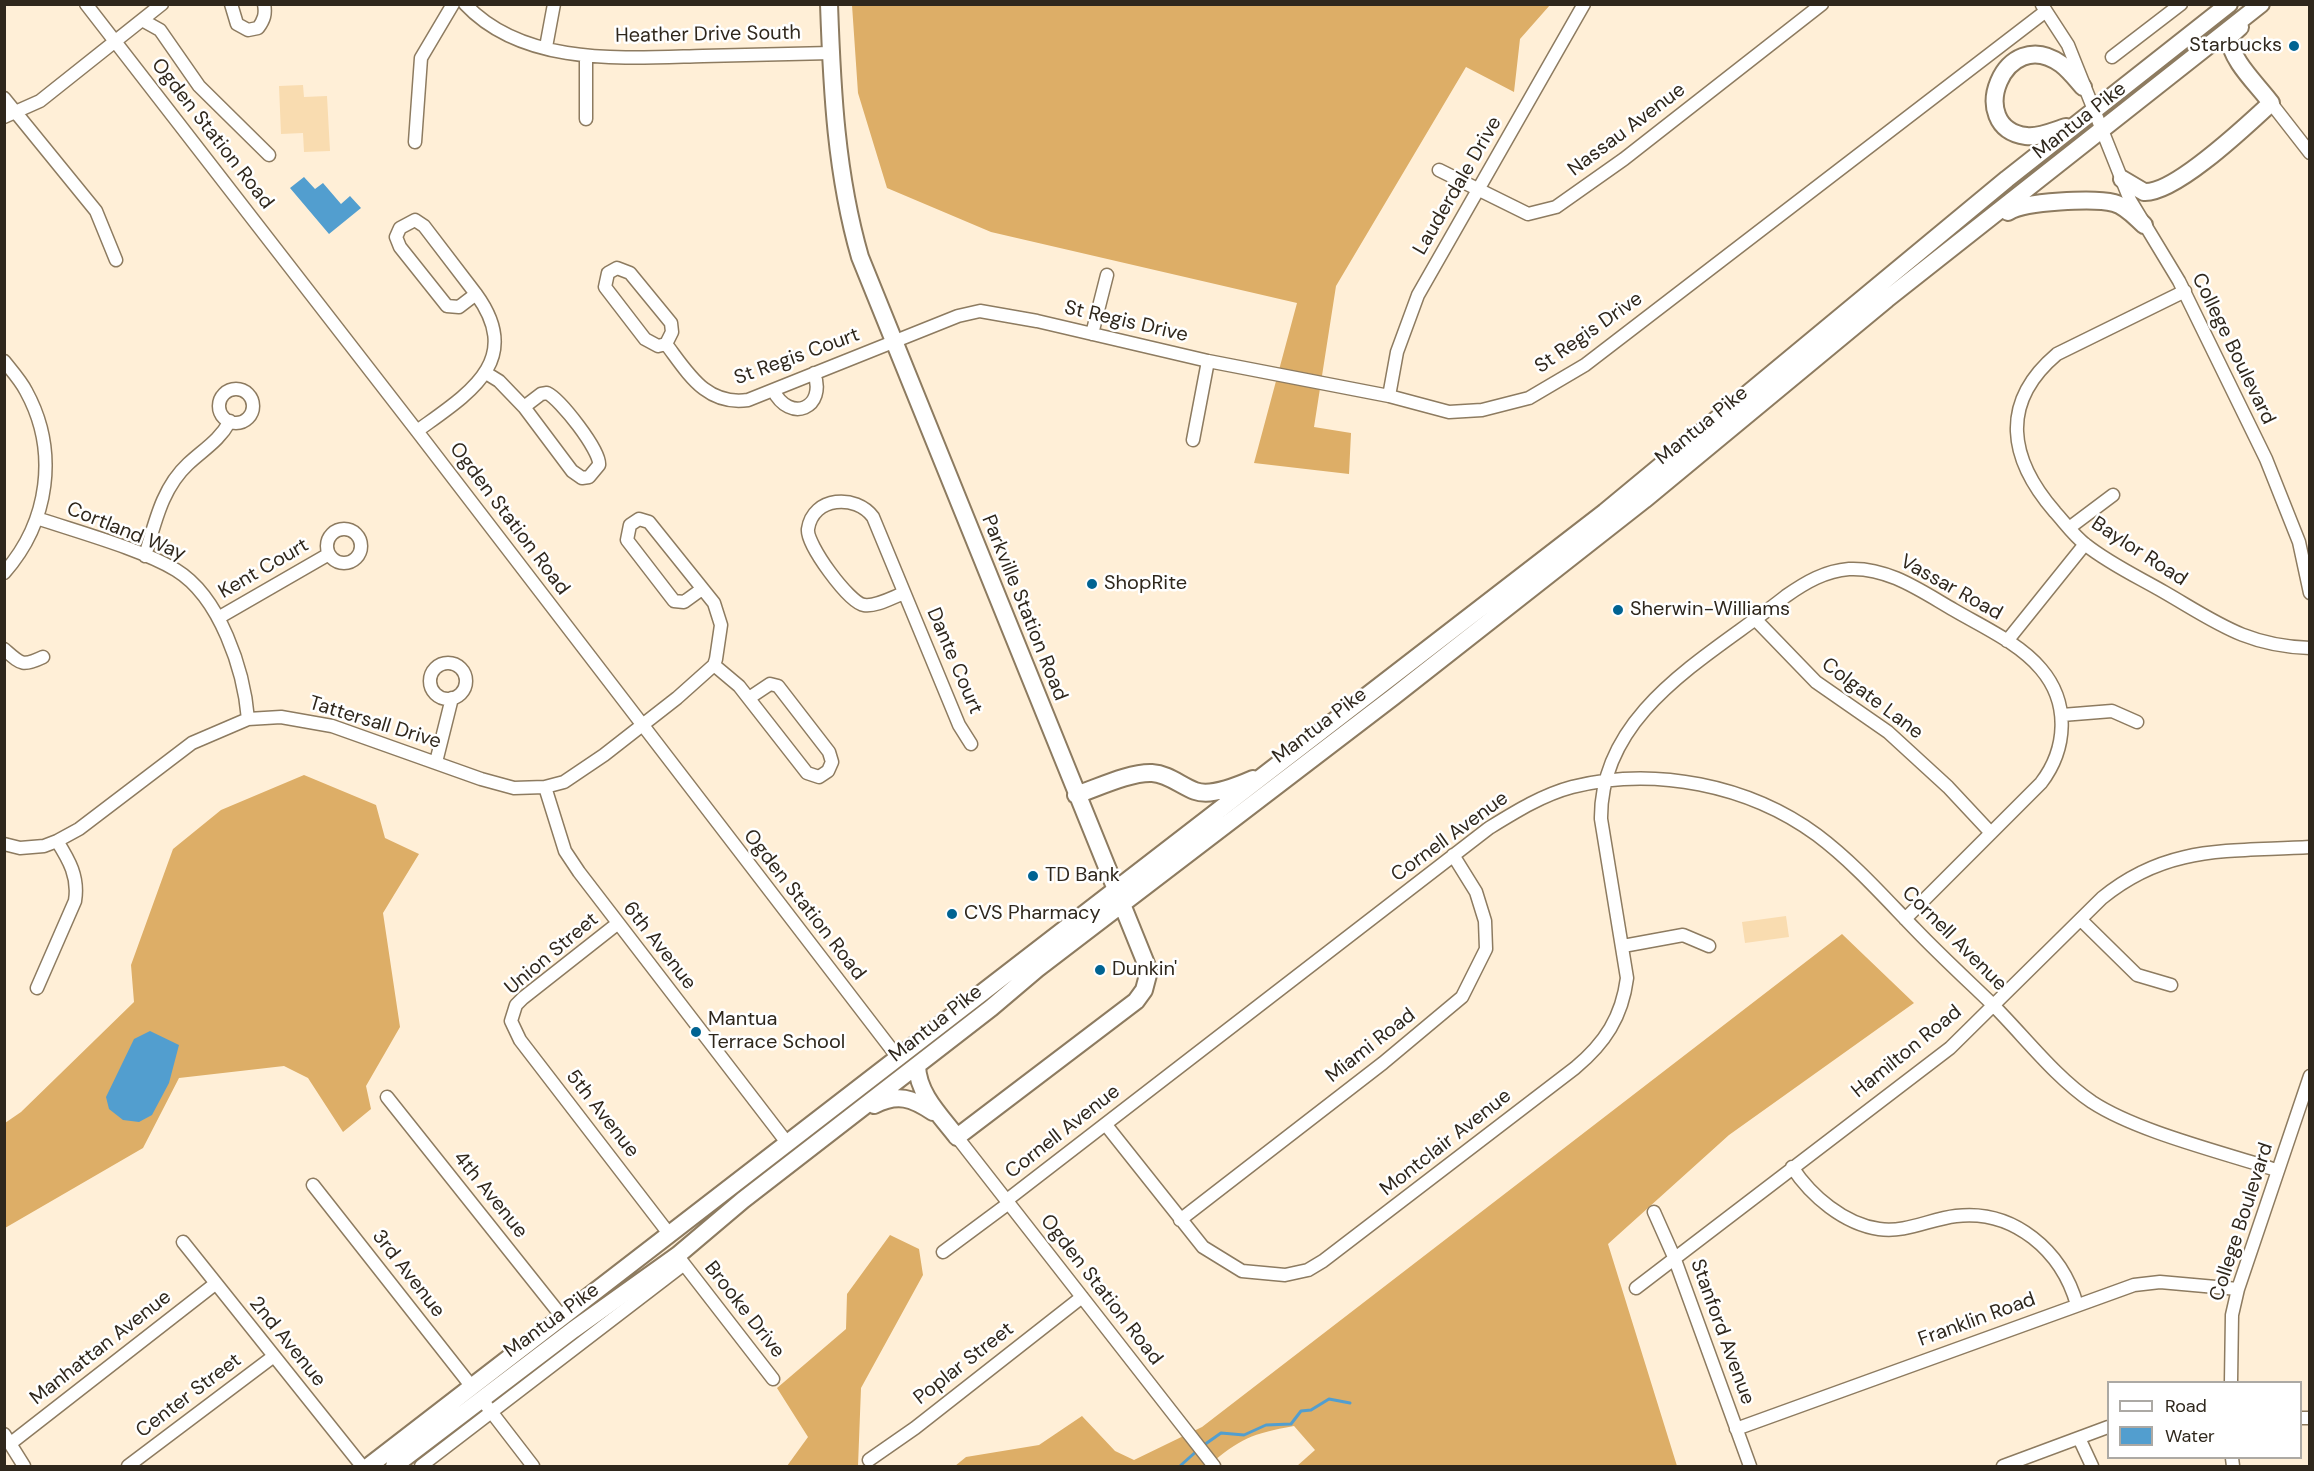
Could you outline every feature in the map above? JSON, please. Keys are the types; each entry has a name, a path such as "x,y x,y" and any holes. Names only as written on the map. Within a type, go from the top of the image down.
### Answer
{"main road":[{"name":"Parkville Station Road","path":"829,4 837,140 846,200 860,256 1149,971 1144,990 1136,1001 957,1137"},
{"name":"Mantua Pike","path":"394,1467 482,1400 681,1260 743,1200 917,1066 1272,770 1614,505 2075,124 2229,4"},
{"name":"Mantua Pike","path":"369,1467 482,1400 563,1318 898,1059 1119,898 1644,500 1953,248 2261,4"},
{"path":"1953,248 1962,247 2011,209 2029,203 2114,202 2123,193 2144,192 2166,187 2231,138 2271,103 2236,57 2229,37 2269,4"},
{"path":"2160,86 2173,80 2214,50 2223,50 2236,57"},
{"path":"2075,124 2029,136 2013,132 2004,124 1996,110 1993,99 1995,87 2007,68 2016,60 2041,55 2062,64 2083,87"},
{"path":"2123,193 2144,225"},
{"path":"1076,795 1114,782 1152,773 1177,781 1196,792 1218,791 1272,770"},
{"path":"917,1066 918,1080 922,1090 957,1137"},
{"path":"743,1200 754,1197 877,1104 904,1097 941,1117"}],"street":[{"name":"Ogden Station Road","path":"86,4 417,431 898,1059"},
{"path":"10,115 40,100 162,4"},
{"path":"231,4 237,24 248,30 258,28 262,22 266,15 264,4"},
{"path":"415,142 421,58 453,4"},
{"name":"Heather Drive South","path":"465,4 508,35 586,56 831,53"},
{"path":"546,47 554,4"},
{"name":"Lauderdale Drive","path":"1389,396 1397,352 1418,295 1584,4"},
{"name":"Nassau Avenue","path":"1438,170 1528,214 1556,207 1624,159 1822,4"},
{"path":"2112,57 2181,4"},
{"path":"2044,8 2068,45 2083,87 2102,129 2123,193"},
{"name":"St Regis Drive","path":"894,341 958,316 980,311 1209,361 1389,396 1449,412 1482,410 1529,398 1585,365 2044,8"},
{"path":"142,20 160,30 199,86 268,155"},
{"path":"586,56 586,119"},
{"path":"4,98 10,115 96,211 116,260"},
{"path":"2271,103 2310,153"},
{"path":"417,431 472,390 486,373 494,352 495,332 490,315 476,294 424,226 415,220 400,228 397,233 397,242 447,306 459,307 476,294"},
{"name":"College Boulevard","path":"2144,225 2163,252 2185,291 2289,510 2299,542 2310,593"},
{"path":"621,268 630,273 671,323 672,332 666,344 657,346 645,339 607,290 605,281 611,271 621,268"},
{"path":"1092,334 1107,275"},
{"name":"Baylor Road","path":"2185,291 2057,354 2045,365 2022,398 2016,429 2022,462 2033,483 2069,528 2085,544 2124,570 2251,640 2283,647 2310,648"},
{"name":"St Regis Court","path":"666,344 693,380 714,396 738,401 773,390 894,341"},
{"path":"1193,440 1209,361"},
{"path":"4,573 27,543 38,518 44,495 44,446 33,406 26,389 5,362"},
{"path":"486,373 499,381 524,406 572,471 582,478 595,473 600,461 597,452 552,395 541,394 524,406"},
{"path":"773,390 783,405 790,408 803,408 814,400 818,392 814,373"},
{"path":"145,556 167,490 188,464 217,441 230,421"},
{"path":"2069,528 2113,495"},
{"name":"Dante Court","path":"904,593 870,605 862,605 851,598 811,545 808,528 816,512 830,503 843,501 860,506 870,513 904,593 959,725 970,744"},
{"name":"Cortland Way","path":"38,518 145,556 176,570 203,594 218,618 234,658 248,719"},
{"path":"702,589 684,602 674,601 627,540 626,535 630,525 639,519 650,522 714,603 721,625 721,637 714,665 732,678 807,773 819,777 828,771 832,762 829,752 778,686 770,684 749,698"},
{"name":"Vassar Road","path":"2007,641 2085,544"},
{"name":"Kent Court","path":"218,618 329,554"},
{"name":"Vassar Road","path":"1607,780 1615,752 1638,716 1662,691 1807,582 1829,572 1869,570 1889,574 2007,641 2041,668 2051,682 2062,715 2062,741 2048,774 1905,919"},
{"name":"Colgate Lane","path":"1756,620 1816,682 1888,732 1948,787 1991,833"},
{"path":"4,649 22,663 28,664 43,657"},
{"name":"Tattersall Drive","path":"4,844 20,848 44,846 57,841 79,829 192,743 248,719 281,717 332,726 501,785 527,789 545,787 564,782 581,771 714,665"},
{"path":"436,762 452,699"},
{"path":"2062,715 2112,711 2136,722"},
{"name":"Cornell Avenue","path":"943,1252 1489,828 1545,796 1607,780 1648,779 1687,783 1719,789 1768,806 1815,834 1837,851 2053,1068 2093,1102 2118,1116 2276,1170"},
{"name":"Montclair Avenue","path":"1106,1125 1203,1247 1242,1271 1285,1275 1308,1269 1323,1261 1593,1053 1617,1018 1624,998 1627,978 1601,819 1601,795 1607,780"},
{"name":"6th Avenue","path":"545,787 566,851 617,924 788,1144"},
{"path":"37,988 75,901 77,888 71,865 57,841"},
{"name":"Hamilton Road","path":"1636,1288 1950,1048 1992,1005 2124,881 2184,855 2310,847"},
{"name":"Miami Road","path":"1180,1220 1383,1063 1462,998 1486,949 1485,921 1476,892 1454,855"},
{"path":"2081,920 2137,975 2171,985"},
{"name":"Union Street","path":"512,1014 523,998 617,924"},
{"path":"1623,945 1683,935 1709,946"},
{"name":"5th Avenue","path":"512,1014 512,1027 520,1040 670,1235"},
{"name":"College Boulevard","path":"2231,1381 2232,1315 2238,1289 2276,1170 2310,1076"},
{"name":"4th Avenue","path":"387,1097 563,1318"},
{"name":"Ogden Station Road","path":"957,1137 1214,1467"},
{"path":"1792,1167 1802,1183 1820,1200 1856,1222 1880,1229 1903,1228 1954,1216 1979,1215 2013,1226 2037,1240 2061,1266 2077,1305"},
{"name":"3rd Avenue","path":"313,1185 533,1467"},
{"name":"Stanford Avenue","path":"1654,1212 1674,1257 1750,1467"},
{"name":"2nd Avenue","path":"183,1242 362,1467"},
{"name":"Brooke Drive","path":"681,1260 774,1379"},
{"name":"Franklin Road","path":"1736,1429 2134,1285 2160,1282 2238,1289"},
{"name":"Manhattan Avenue","path":"8,1438 215,1284"},
{"name":"Poplar Street","path":"869,1460 915,1428 1082,1297"},
{"name":"Center Street","path":"128,1467 274,1356"},
{"path":"421,1467 482,1400"},
{"path":"2003,1467 2107,1428"},
{"path":"8,1438 24,1467"},
{"path":"2079,1438 2092,1467"}],"shaded area":[{"path":"852,5 1550,5 1520,39 1514,92 1466,67 1336,286 1314,427 1351,433 1349,474 1254,463 1297,303 991,232 887,188 858,93"},
{"path":"303,85 304,97 327,96 330,151 304,152 303,133 281,134 279,86"},
{"path":"304,775 376,805 385,838 419,854 383,913 400,1027 366,1086 371,1109 343,1132 308,1078 284,1066 179,1078 143,1148 5,1228 5,1123 21,1112 134,1002 131,965 173,849 221,810"},
{"path":"1786,916 1789,937 1745,943 1742,922"},
{"path":"1842,934 1914,1003 1729,1135 1608,1244 1677,1466 1297,1466 1315,1450 1294,1426 1247,1438 1208,1466 955,1466 966,1457 1039,1445 1082,1416 1115,1451 1134,1460 1202,1427"},
{"path":"890,1235 919,1249 923,1275 861,1388 858,1466 787,1466 808,1437 777,1388 846,1329 847,1294"}],"water":[{"path":"304,177 315,189 323,183 341,204 350,196 361,208 329,234 290,188"},
{"path":"150,1031 179,1045 169,1083 152,1115 139,1122 123,1120 109,1109 106,1097 134,1039"}],"waterway":[{"path":"1204,1445 1221,1433 1244,1435 1266,1425 1291,1424 1301,1411 1311,1410 1329,1399 1350,1403"},
{"path":"1180,1466 1199,1449"}],"place":[{"name":"Starbucks","path":"2294,46"},
{"name":"ShopRite","path":"1092,584"},
{"name":"Sherwin-Williams","path":"1618,610"},
{"name":"TD Bank","path":"1033,876"},
{"name":"CVS Pharmacy","path":"952,914"},
{"name":"Dunkin'","path":"1100,970"},
{"name":"Mantua Terrace School","path":"696,1032"}]}
